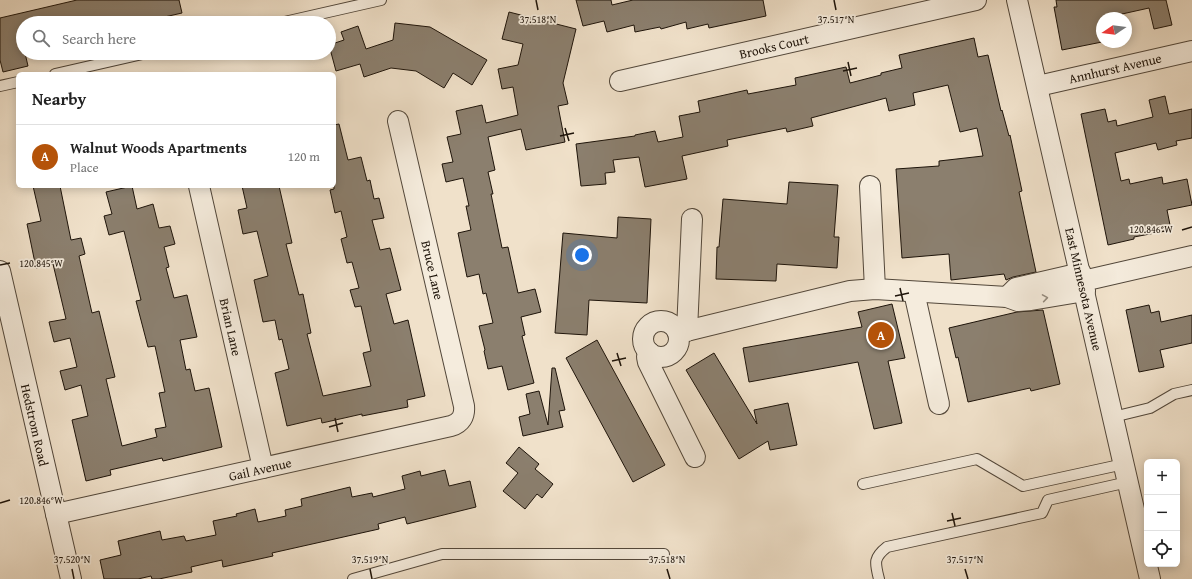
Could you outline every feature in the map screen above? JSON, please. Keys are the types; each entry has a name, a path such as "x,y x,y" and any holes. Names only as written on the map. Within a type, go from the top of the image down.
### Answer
{"street":[{"name":"Brooks Court","path":"620,81 976,0"},
{"name":"East Minnesota Avenue","path":"1017,0 1038,86 1150,579"},
{"name":"Annhurst Avenue","path":"1038,86 1192,51"},
{"name":"Bruce Lane","path":"398,121 464,406 462,419"},
{"path":"870,186 875,289"},
{"name":"Brian Lane","path":"199,188 263,468"},
{"path":"692,219 682,332 678,345 670,354 659,356 654,355 646,348 644,336 648,326 659,321 665,321 682,332 850,291 875,289 1007,296 1018,301 1031,300 1083,282 1192,256"},
{"name":"Hedstrom Road","path":"0,271 71,579"},
{"path":"914,292 939,404"},
{"path":"649,352 647,357 648,362 695,457"},
{"name":"Gail Avenue","path":"56,514 451,426 462,419"}],"lane":[{"path":"311,16 381,0"},
{"path":"64,72 116,60"},
{"path":"0,86 16,82"},
{"path":"1113,417 1150,408 1174,394 1192,390"},
{"path":"863,484 976,459 1023,486 1126,473"},
{"path":"879,579 876,565 878,554 887,547 1042,513 1048,500 1126,473"},
{"path":"353,579 442,554 664,554"}],"building":[{"path":"77,0 179,0 182,13 169,16 16,16 16,60 27,60 28,66 3,72 0,60 0,18"},
{"path":"576,0 611,0 612,5 633,0 763,0 766,16 709,28 708,24 687,29 686,22 661,29 660,27 635,32 634,25 607,32 604,21 583,26"},
{"path":"1056,0 1166,0 1172,25 1154,29 1149,8 1131,12 1096,12 1096,43 1062,50 1054,7 1057,7"},
{"path":"509,12 576,29 563,83 568,104 558,106 565,142 526,150 521,129 488,137 495,170 488,172 502,248 508,247 518,293 535,289 541,312 521,317 525,335 522,336 534,383 508,390 502,366 488,369 479,326 493,323 486,293 483,294 479,274 467,277 458,233 471,230 466,206 469,206 463,178 446,182 442,164 453,162 447,137 461,134 456,111 482,105 486,123 518,115 513,87 502,89 498,69 518,65 523,44 502,39"},
{"path":"395,23 430,27 487,60 472,85 453,73 444,88 416,71 391,68 364,77 360,64 336,71 333,60 336,60 336,43 344,40 341,32 358,26 366,49 393,40"},
{"path":"974,38 978,57 988,55 1001,111 1002,110 1009,136 1010,135 1022,191 1019,192 1036,272 1006,280 1004,274 951,280 949,254 902,258 896,169 939,166 939,161 983,156 977,128 960,132 948,85 913,93 915,105 889,111 886,98 811,118 813,126 787,132 786,128 727,140 728,146 682,156 687,179 645,187 639,157 613,160 615,172 605,173 606,184 581,186 576,144 635,136 655,131 658,142 683,137 679,116 700,112 698,101 747,90 748,94 796,85 795,78 846,67 850,83 902,68 899,55"},
{"path":"1165,96 1169,114 1192,109 1192,138 1176,141 1177,145 1158,150 1156,143 1115,153 1121,181 1129,179 1130,184 1162,177 1163,184 1187,179 1192,205 1167,210 1171,230 1134,237 1134,239 1108,245 1081,114 1105,109 1108,122 1116,120 1117,126 1153,117 1149,100"},
{"path":"339,124 348,160 361,157 367,181 370,180 374,199 379,198 384,218 372,220 380,250 390,248 401,290 386,294 394,324 408,320 425,396 407,400 408,407 362,416 362,414 322,423 321,418 287,426 275,373 289,369 282,339 279,340 275,320 263,322 254,280 268,276 257,231 243,234 238,210 247,208 242,188 279,188 292,243 286,244 299,295 303,294 311,333 307,334 323,396 371,386 363,353 371,351 361,306 355,307 350,290 359,288 352,262 347,263 341,239 347,237 341,211 335,213 330,190 336,188 336,125"},
{"path":"789,182 838,185 834,237 839,237 837,268 777,264 776,281 716,279 717,247 719,247 723,199 787,204"},
{"path":"33,188 60,188 71,240 81,238 85,254 79,256 92,313 99,311 115,377 106,379 122,446 157,437 155,429 166,427 159,393 165,392 155,346 148,347 136,301 141,300 124,231 109,235 104,216 112,214 106,192 123,188 132,188 137,209 153,204 159,228 170,226 175,244 164,247 169,267 166,268 174,298 187,295 197,337 180,340 186,370 190,369 195,391 209,388 222,447 163,461 162,458 110,470 111,475 86,481 72,420 88,416 81,385 65,390 60,371 77,367 70,338 54,342 49,322 66,319 53,264 36,268 27,224 41,221"},
{"path":"618,217 651,219 647,303 589,300 587,335 555,333 563,233 617,238"},
{"path":"892,304 905,358 888,361 902,423 874,429 858,362 749,382 743,348 862,327 858,312"},
{"path":"1149,305 1151,313 1159,311 1161,322 1192,315 1192,343 1160,350 1164,367 1139,372 1126,310"},
{"path":"1043,310 1060,384 1031,391 1030,388 968,402 958,357 956,358 949,328 1017,312"},
{"path":"597,340 665,465 633,482 566,358"},
{"path":"714,353 757,424 754,410 788,403 797,445 770,450 768,441 739,459 686,370"},
{"path":"552,368 555,368 565,410 559,411 563,427 523,436 519,417 530,414 526,394 539,391 548,425"},
{"path":"519,447 539,464 535,469 553,484 542,498 537,494 525,509 503,491 518,473 506,463"},
{"path":"445,470 449,486 470,481 476,507 407,524 405,517 378,524 379,529 272,553 273,556 223,567 222,560 191,567 192,572 159,579 152,579 151,576 138,579 104,579 100,560 121,555 118,541 160,531 162,540 184,536 186,541 216,535 213,521 237,516 236,514 255,509 258,522 286,516 285,510 302,506 301,499 350,487 352,497 372,493 373,497 405,489 402,476 420,471 421,476"}],"place":[{"name":"Walnut Woods Apartments","path":"881,335"}]}
